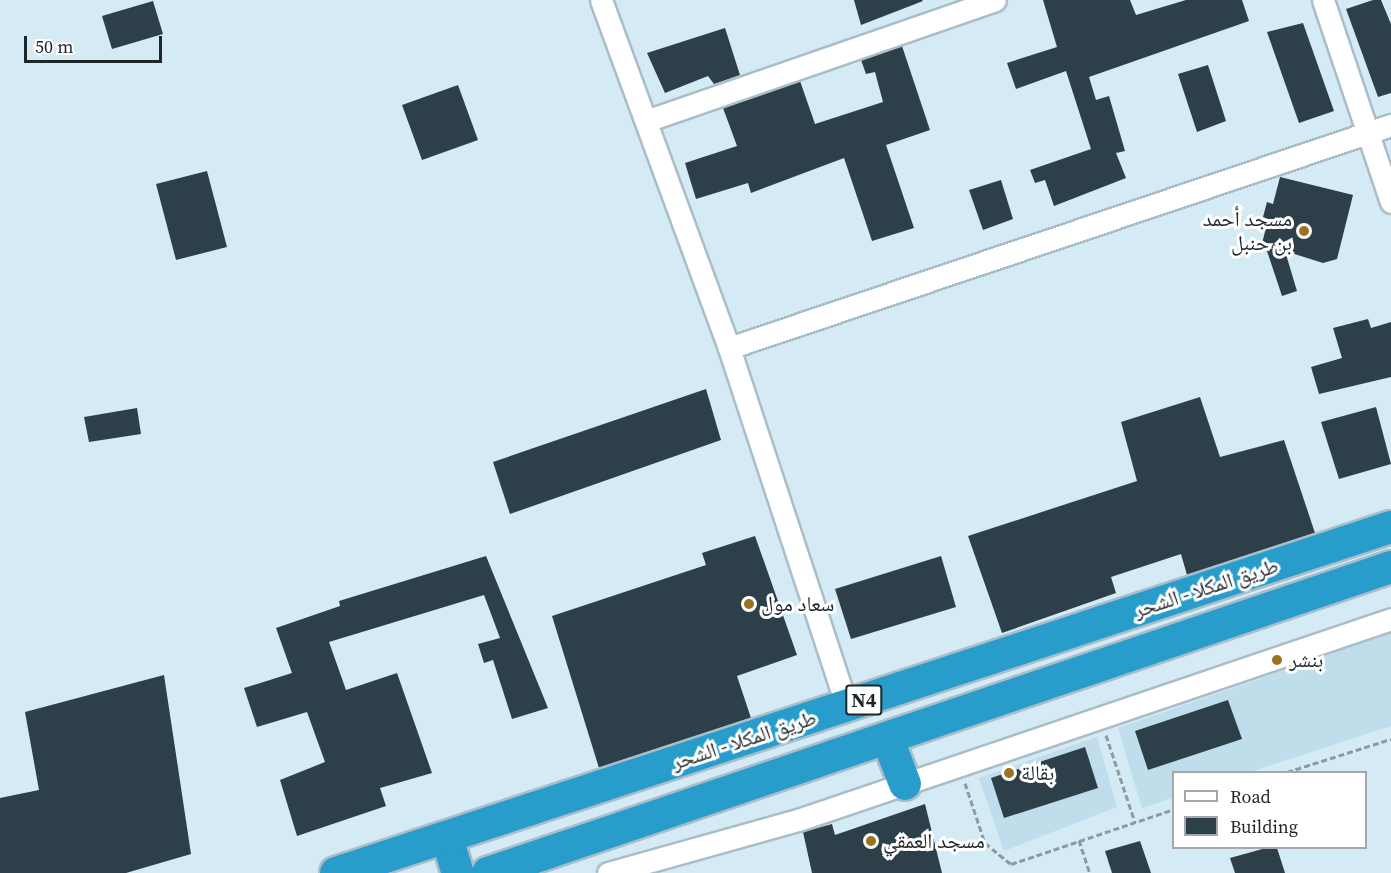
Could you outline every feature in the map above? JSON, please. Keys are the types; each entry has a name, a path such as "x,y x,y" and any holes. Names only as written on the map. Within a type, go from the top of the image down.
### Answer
{"highway":[{"name":"طريق المكلا - الشحر","path":"336,873 1391,526"},
{"name":"طريق المكلا - الشحر","path":"488,873 875,744 1391,567"},
{"path":"848,706 905,784"},
{"path":"447,838 458,873"}],"street":[{"path":"601,0 729,348 848,706"},
{"path":"646,121 995,0"},
{"path":"1323,0 1370,132 1391,202"},
{"path":"729,348 1391,125"},
{"path":"608,873 798,820 1391,619"}],"path":[{"path":"1101,719 1135,822"},
{"path":"1290,771 1391,739"},
{"path":"959,765 985,843 1011,864 1172,809"},
{"path":"1079,840 1090,873"}],"shaded area":[{"path":"1391,633 1391,726 1253,771 1172,771 1172,798 1142,808 1118,728"},
{"path":"1097,737 1117,807 1004,851 979,778"}],"building":[{"path":"854,0 922,0 923,1 861,25"},
{"path":"1043,0 1130,0 1136,15 1186,0 1242,0 1249,21 1089,77 1096,100 1109,96 1125,151 1116,153 1126,178 1054,206 1045,180 1035,183 1030,170 1091,149 1066,71 1016,89 1007,63 1057,47"},
{"path":"1373,0 1381,0 1391,24 1391,93 1378,97 1346,9"},
{"path":"153,1 163,34 112,49 102,16"},
{"path":"1303,23 1334,111 1299,123 1267,32"},
{"path":"725,28 740,75 714,84 708,76 665,93 647,53"},
{"path":"902,46 930,130 886,145 914,228 872,241 844,158 751,193 748,183 696,199 685,163 737,146 723,108 800,81 815,124 883,102 875,72 866,74 861,60"},
{"path":"1208,65 1226,121 1197,132 1178,74"},
{"path":"458,85 478,140 422,160 402,105"},
{"path":"207,171 227,247 176,260 156,184"},
{"name":"مسجد أحمد بن حنبل","path":"1280,177 1353,195 1337,259 1323,263 1285,251 1297,291 1282,296 1265,245 1262,244 1268,219 1263,217 1267,202 1273,204"},
{"path":"1001,180 1013,219 983,230 969,190"},
{"path":"1368,319 1371,328 1391,322 1391,377 1319,394 1311,367 1342,358 1333,328"},
{"path":"706,389 721,440 510,514 493,462"},
{"path":"1200,397 1220,457 1284,440 1315,533 1187,575 1181,554 1111,577 1116,593 1002,633 968,536 1137,481 1121,422"},
{"path":"1376,407 1391,464 1339,479 1321,422"},
{"path":"137,408 141,434 89,442 84,417"},
{"path":"755,536 797,655 737,676 751,718 599,768 552,616 706,565 702,553"},
{"path":"486,556 548,708 512,719 493,660 484,663 478,644 500,638 484,595 329,642 346,690 397,673 432,773 380,788 386,806 297,836 280,780 325,762 307,712 257,727 244,688 292,673 276,628 340,606 339,601"},
{"path":"941,556 956,607 851,639 835,589"},
{"path":"164,675 191,854 126,873 0,873 0,798 39,790 25,712"},
{"path":"1228,700 1242,739 1148,770 1135,731"},
{"path":"1085,747 1098,788 1004,818 991,778"},
{"name":"مسجد العمقي","path":"925,804 942,873 812,873 803,832 832,824 835,835"},
{"path":"1140,841 1151,873 1112,873 1105,851"},
{"path":"1262,849 1277,849 1285,873 1235,873 1230,858"}],"place":[{"name":"مسجد أحمد بن حنبل","path":"1304,231"},
{"name":"سعاد مول","path":"749,604"},
{"name":"بنشر","path":"1277,660"},
{"name":"بقالة","path":"1009,773"},
{"name":"مسجد العمقي","path":"871,841"}]}
